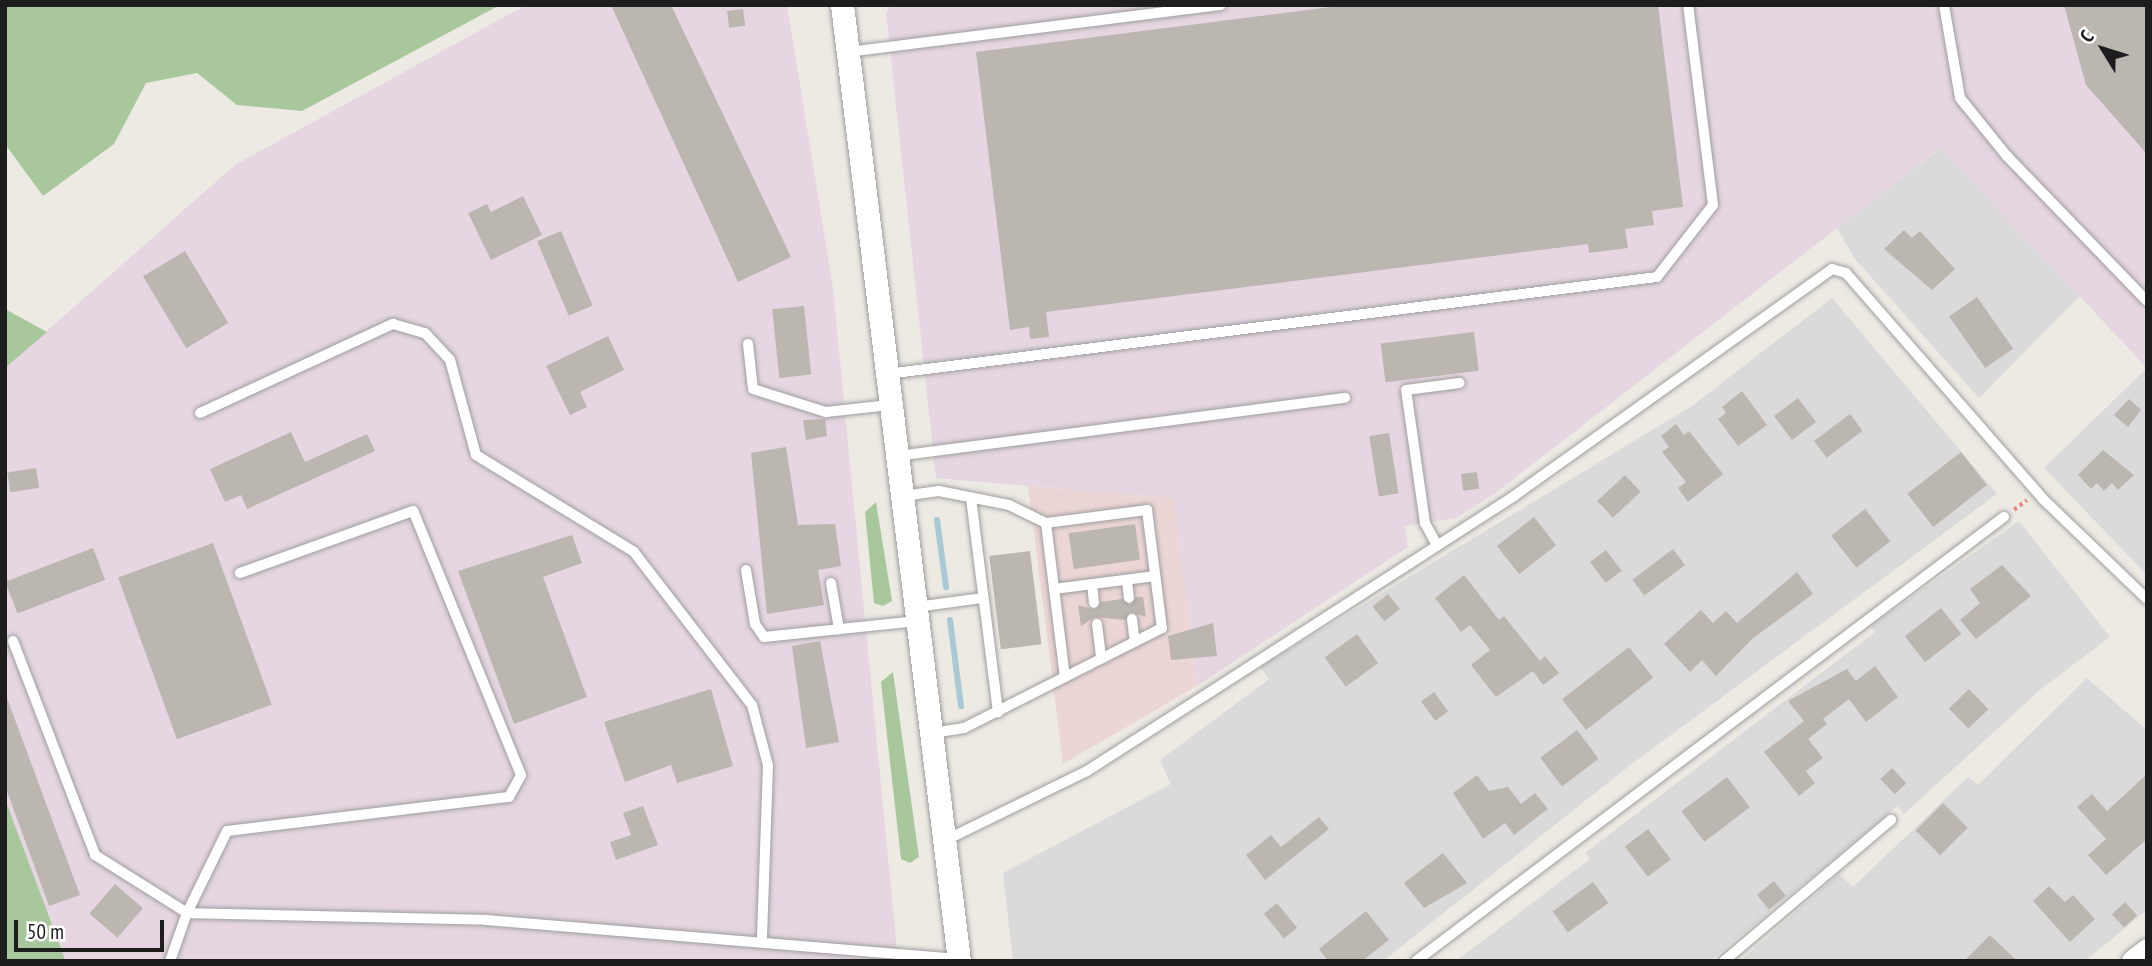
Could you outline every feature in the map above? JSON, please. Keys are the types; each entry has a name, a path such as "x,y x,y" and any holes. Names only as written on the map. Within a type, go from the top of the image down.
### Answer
{"street":[{"path":"842,5 959,960"},
{"path":"2133,961 2147,950"}],"lane":[{"path":"847,52 1221,5"},
{"path":"887,374 1657,277 1713,205 1688,5"},
{"path":"1944,5 1960,98 2007,156 2147,300"},
{"path":"946,840 1087,771 1437,545 1700,368 1832,269 1846,273 2037,492 2147,599"},
{"path":"200,413 393,324 425,334 450,360 476,455 634,552 752,705 768,765 762,940"},
{"path":"748,344 753,389 826,412 891,405"},
{"path":"1437,545 1425,523 1406,390 1460,383"},
{"path":"897,456 1345,398"},
{"path":"902,496 939,491 971,498 1046,523 1147,510 1162,628 964,729 931,733"},
{"path":"971,498 998,712"},
{"path":"170,961 187,913 227,831 509,797 521,775 413,512 240,573"},
{"path":"1416,961 2004,517"},
{"path":"1046,523 1065,677"},
{"path":"747,570 755,624 764,637 839,629 983,598"},
{"path":"1054,589 1155,576"},
{"path":"1127,580 1129,598"},
{"path":"831,583 839,629"},
{"path":"1091,584 1094,603"},
{"path":"1132,619 1135,642"},
{"path":"1097,624 1101,659"},
{"path":"13,640 94,855 187,913 485,920 762,940 959,960"},
{"path":"1724,961 1891,820"}],"path":[{"path":"2004,517 2037,492"}],"shaded area":[{"path":"526,5 787,5 833,288 898,961 65,961 5,799 5,368 235,165"},
{"path":"892,5 2147,5 2147,368 1940,148 1497,492 1457,518 1405,526 1408,547 1197,686 1174,498 936,478 886,12"},
{"path":"1941,148 2080,296 1979,398 1855,259 1837,228"},
{"path":"1832,298 1997,494 1633,763 1383,961 1013,961 1003,873 1171,784 1160,760 1269,679 1260,667 1692,406"},
{"path":"2147,368 2147,575 2044,468"},
{"path":"1028,486 1174,498 1197,686 1063,764"},
{"path":"2019,521 2110,637 2040,690 1904,814 1897,806 1710,961 1456,961 1590,859 1585,853 1875,632 1871,626"},
{"path":"2087,678 2147,730 2147,910 2085,961 1740,961 1839,874 1853,887 1968,777 1978,785"}],"green space":[{"path":"5,5 500,5 302,111 237,105 197,73 146,83 114,144 43,196 5,144"},
{"path":"5,309 47,332 5,368"},
{"path":"876,502 892,601 883,606 874,603 865,512"},
{"path":"893,672 919,857 910,863 901,859 881,682"},
{"path":"5,799 63,954 65,961 5,961"}],"building":[{"path":"611,5 671,5 791,257 738,282"},
{"path":"1347,5 1658,5 1683,207 1652,211 1654,225 1625,229 1628,248 1589,253 1588,244 1046,312 1049,337 1030,339 1029,327 1010,330 976,52"},
{"path":"2064,5 2147,5 2147,154 2086,85"},
{"path":"743,9 745,26 729,28 727,11"},
{"path":"523,196 542,235 491,260 468,213 487,204 491,212"},
{"path":"1904,230 1912,238 1920,231 1955,269 1932,290 1884,249"},
{"path":"561,231 593,306 569,316 537,241"},
{"path":"185,251 228,323 186,348 143,276"},
{"path":"1977,297 2013,349 1985,368 1949,317"},
{"path":"804,306 811,375 779,378 772,309"},
{"path":"1474,332 1479,371 1385,382 1381,343"},
{"path":"608,336 624,370 580,392 587,407 570,415 546,366"},
{"path":"1742,391 1767,425 1738,446 1718,419 1726,413 1722,407"},
{"path":"1798,398 1816,422 1792,440 1774,416"},
{"path":"2129,399 2141,410 2128,427 2114,415"},
{"path":"1850,414 1863,431 1827,458 1814,441"},
{"path":"825,419 827,436 806,440 803,420"},
{"path":"1676,424 1684,435 1689,431 1723,474 1688,502 1678,488 1686,482 1662,452 1669,447 1661,436"},
{"path":"291,432 305,462 367,434 375,451 247,509 241,495 225,502 210,469"},
{"path":"1389,433 1399,493 1379,496 1369,436"},
{"path":"786,447 798,525 835,524 841,566 818,570 824,605 767,614 751,453"},
{"path":"2103,450 2134,475 2118,490 2112,483 2104,491 2097,483 2091,489 2078,475"},
{"path":"1961,452 1987,485 1933,527 1907,494"},
{"path":"36,468 39,488 10,492 7,473"},
{"path":"1477,472 1479,489 1463,491 1461,474"},
{"path":"1625,475 1641,492 1613,518 1597,501"},
{"path":"1865,509 1890,541 1856,568 1831,535"},
{"path":"1534,517 1556,545 1519,574 1497,546"},
{"path":"1135,524 1140,560 1074,569 1069,533"},
{"path":"572,535 582,563 543,577 587,697 514,724 458,571"},
{"path":"213,543 272,705 177,739 118,578"},
{"path":"93,548 105,580 17,613 5,582"},
{"path":"1673,549 1685,565 1644,596 1632,580"},
{"path":"1606,550 1622,571 1606,583 1590,562"},
{"path":"1030,551 1041,644 1001,649 989,556"},
{"path":"2002,565 2031,596 1976,639 1960,620 1980,603 1970,589"},
{"path":"1797,572 1813,594 1752,639 1716,676 1702,660 1690,672 1664,644 1701,610 1713,623 1726,611 1737,623"},
{"path":"1464,575 1499,620 1504,616 1540,661 1545,656 1559,673 1543,685 1533,671 1496,697 1471,665 1490,650 1470,625 1461,632 1435,598"},
{"path":"1388,594 1400,609 1384,621 1372,607"},
{"path":"1136,597 1143,597 1146,617 1130,612 1125,620 1095,617 1081,626 1078,605 1095,610 1101,602 1122,599 1130,605"},
{"path":"1941,608 1961,634 1925,662 1905,636"},
{"path":"1213,623 1217,656 1171,660 1168,636"},
{"path":"1357,634 1378,663 1346,687 1325,658"},
{"path":"820,641 839,742 806,748 792,646"},
{"path":"1629,647 1653,678 1586,730 1562,699"},
{"path":"1875,666 1898,697 1866,722 1849,699 1823,719 1827,724 1808,739 1823,758 1806,771 1815,783 1799,796 1764,752 1804,721 1788,701 1847,669 1856,681"},
{"path":"711,689 733,766 677,783 671,765 625,782 604,722"},
{"path":"1969,689 1988,709 1968,729 1949,708"},
{"path":"1434,692 1448,711 1435,721 1421,701"},
{"path":"7,698 80,895 49,906 5,786"},
{"path":"1577,730 1599,759 1562,786 1540,758"},
{"path":"1892,768 1906,783 1895,794 1880,779"},
{"path":"2147,774 2147,839 2106,875 2088,855 2106,839 2077,807 2092,794 2107,811"},
{"path":"1477,775 1489,791 1508,787 1521,804 1535,793 1548,809 1514,835 1505,823 1483,839 1453,793"},
{"path":"1727,777 1750,807 1704,842 1681,811"},
{"path":"1943,803 1968,828 1940,855 1915,831"},
{"path":"643,806 658,845 616,860 610,842 631,835 623,813"},
{"path":"1319,817 1329,829 1265,880 1246,855 1271,835 1281,847"},
{"path":"1648,829 1671,859 1648,877 1625,846"},
{"path":"1443,853 1467,883 1424,908 1404,883"},
{"path":"1774,881 1786,896 1769,910 1757,895"},
{"path":"1593,882 1608,903 1568,932 1553,911"},
{"path":"115,884 143,908 117,938 89,913"},
{"path":"2049,886 2065,902 2073,895 2095,919 2070,942 2033,901"},
{"path":"2125,902 2137,915 2124,927 2112,914"},
{"path":"1277,903 1297,928 1284,939 1264,914"},
{"path":"1366,911 1389,940 1362,961 1328,961 1319,949"},
{"path":"1990,935 2017,961 1964,961"}],"waterway":[{"path":"937,520 946,587"},
{"path":"950,620 961,706"}]}
